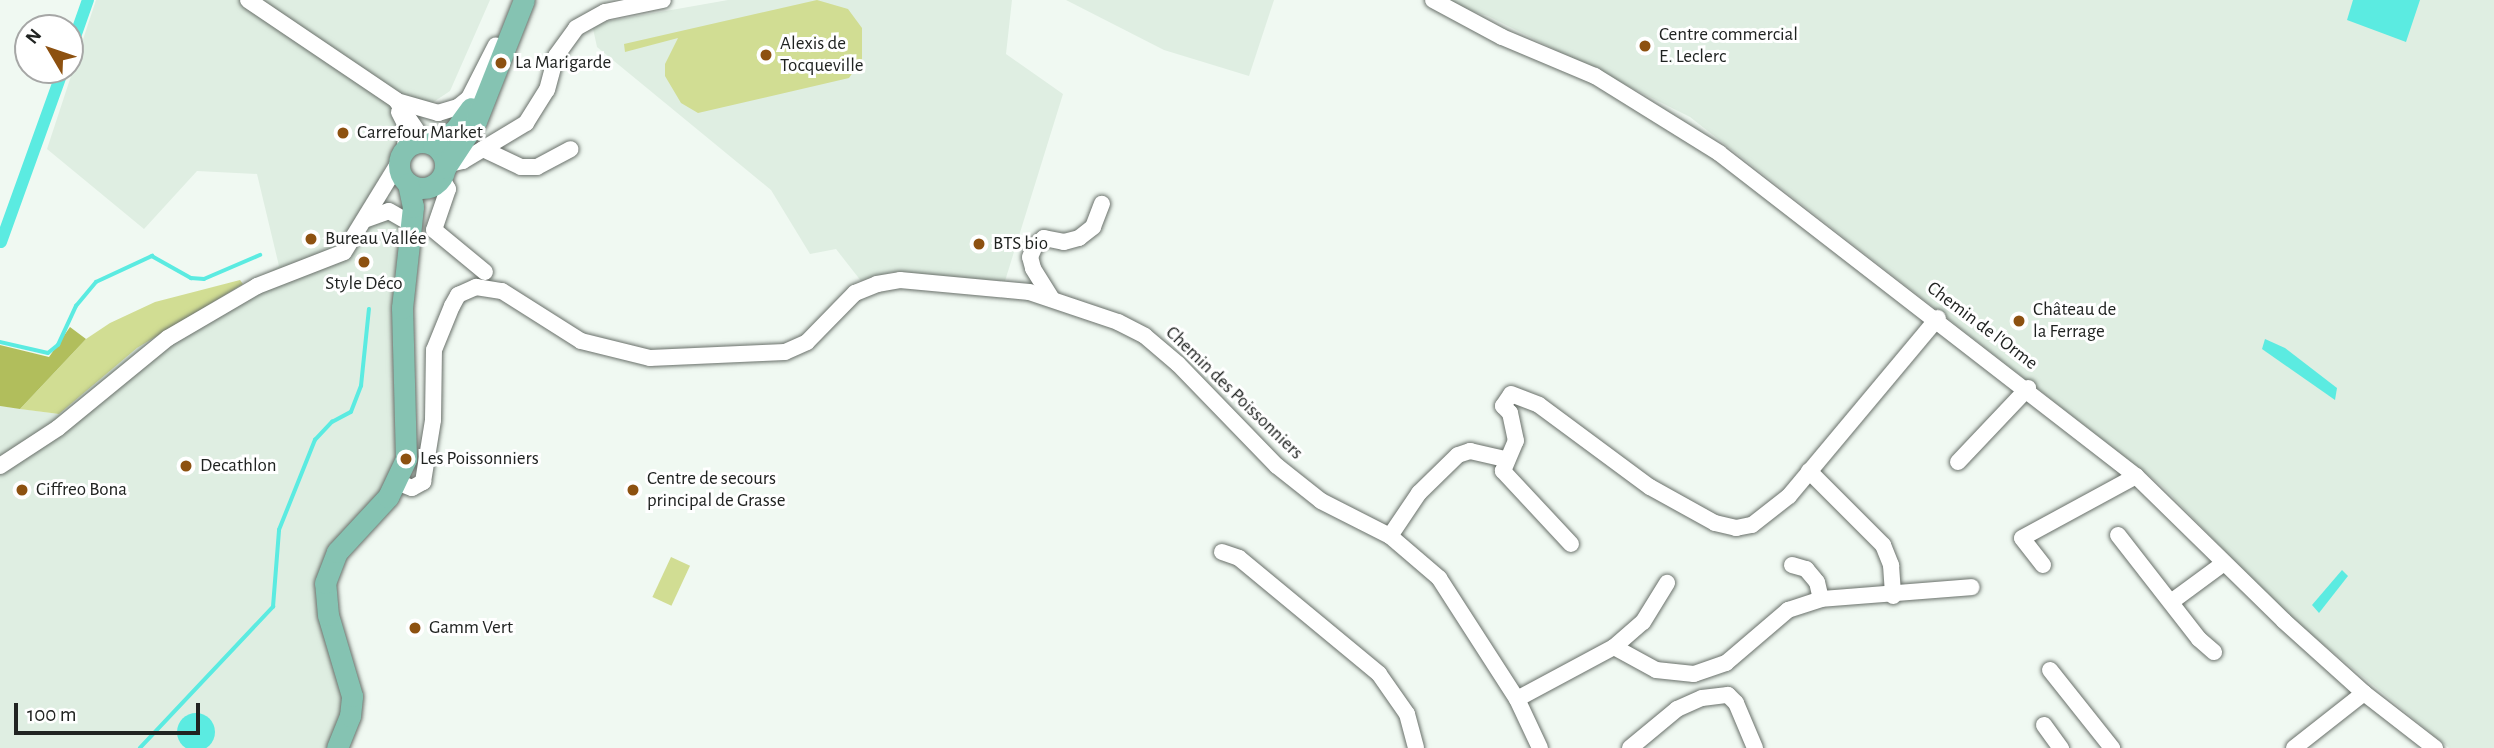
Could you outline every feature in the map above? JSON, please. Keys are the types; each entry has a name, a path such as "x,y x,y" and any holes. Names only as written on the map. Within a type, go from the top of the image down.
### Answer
{"main road":[{"path":"412,160 466,118 515,0"},
{"path":"413,231 490,90 524,0"},
{"path":"412,160 444,157 443,173"},
{"path":"412,160 422,188 443,173"},
{"path":"337,748 350,716 352,695 328,615 325,583 337,552 397,482 407,448 402,308 413,231 412,160"}],"street":[{"path":"248,0 390,96 438,113 458,107 469,98 496,45"},
{"path":"485,272 434,230 448,189 443,173 512,135 537,109 556,56 576,28 605,12 663,0"},
{"name":"Chemin de l'Orme","path":"1433,0 1450,4 1491,32 1595,76 1688,131 1938,318 2136,476 2224,563 2364,693 2435,748"},
{"path":"0,466 58,428 168,338 257,286 328,262 344,252 412,160 390,96"},
{"path":"483,149 521,167 537,167 571,149"},
{"path":"1052,299 1033,268 1030,257 1035,246 1044,238 1064,242 1079,238 1093,227 1102,204"},
{"path":"364,223 389,211 413,231"},
{"name":"Chemin des Poissonniers","path":"397,482 412,488 424,482 433,420 434,351 458,295 475,287 502,292 581,341 650,358 785,352 807,342 855,293 900,280 1013,289 1052,299 1145,336 1178,364 1278,466 1321,501 1390,536 1454,594 1517,699 1540,748"},
{"path":"1571,544 1506,480 1503,471 1506,459 1516,441 1510,413 1503,406 1511,394 1539,405 1650,487 1715,523 1736,528 1752,525 1771,512 1938,318"},
{"path":"1958,462 2028,388"},
{"path":"1390,536 1419,493 1458,455 1470,451 1506,459"},
{"path":"1809,471 1883,545 1891,565 1893,596"},
{"path":"2043,565 2022,537 2136,476"},
{"path":"2118,535 2214,652"},
{"path":"1222,552 1249,566 1380,674 1408,714 1416,748"},
{"path":"2171,602 2224,563"},
{"path":"1792,565 1805,569 1817,582 1821,599"},
{"path":"1517,699 1614,648 1643,622 1667,583"},
{"path":"1614,648 1656,670 1694,674 1726,663 1788,610 1821,599 1893,596 1972,587"},
{"path":"2050,670 2112,748"},
{"path":"2294,748 2364,693"},
{"path":"1630,748 1677,709 1702,698 1728,695 1737,703 1755,748"},
{"path":"2044,725 2061,748"}],"shaded area":[{"path":"96,0 490,0 450,91 417,113 341,243 370,216 401,216 403,472 327,581 351,711 333,748 0,748 0,406 59,414 137,348 279,266 257,174 197,171 144,229 47,149 68,84 84,84 84,36"},
{"path":"728,0 1012,0 1006,54 1063,94 1005,281 892,272 861,281 836,249 810,254 771,190 597,47 592,24"},
{"path":"1066,0 1274,0 1249,76 1164,50"},
{"path":"1433,0 2494,0 2494,748 2449,748 2281,609 2161,485 1690,117 1488,16"}],"green space":[{"name":"Alexis de Tocqueville","path":"817,0 848,9 862,28 862,59 849,78 698,113 681,103 665,76 665,64 678,38 625,52 624,44"},
{"path":"240,280 243,284 137,348 59,414 20,409 86,339 110,323 155,302"},
{"path":"70,327 86,339 20,409 0,406 0,345 49,357"},
{"path":"671,557 690,566 671,606 652,597"}],"water":[{"path":"2353,0 2420,0 2406,42 2347,20"},
{"path":"2265,339 2285,348 2337,388 2335,400 2262,349"},
{"path":"2342,570 2348,576 2319,613 2312,605"},
{"path":"196,713 209,719 215,732 209,745 196,751 183,745 177,732 183,719"}],"waterway":[{"path":"83,14 88,0"},
{"path":"1,242 58,84"},
{"path":"0,342 48,353 58,345 76,306 96,282 152,256 191,278 204,279 260,255"},
{"path":"140,748 273,607 279,530 315,440 332,422 351,412 361,386 369,309"}],"place":[{"name":"Centre commercial E. Leclerc","path":"1645,46"},
{"name":"Alexis de Tocqueville","path":"766,55"},
{"name":"La Marigarde","path":"501,63"},
{"name":"Carrefour Market","path":"343,133"},
{"name":"Bureau Vallée","path":"311,239"},
{"name":"BTS bio","path":"979,244"},
{"name":"Style Déco","path":"364,262"},
{"name":"Château de la Ferrage","path":"2019,321"},
{"name":"Les Poissonniers","path":"406,459"},
{"name":"Decathlon","path":"186,466"},
{"name":"Ciffreo Bona","path":"22,490"},
{"name":"Centre de secours principal de Grasse","path":"633,490"},
{"name":"Gamm Vert","path":"415,628"}]}
